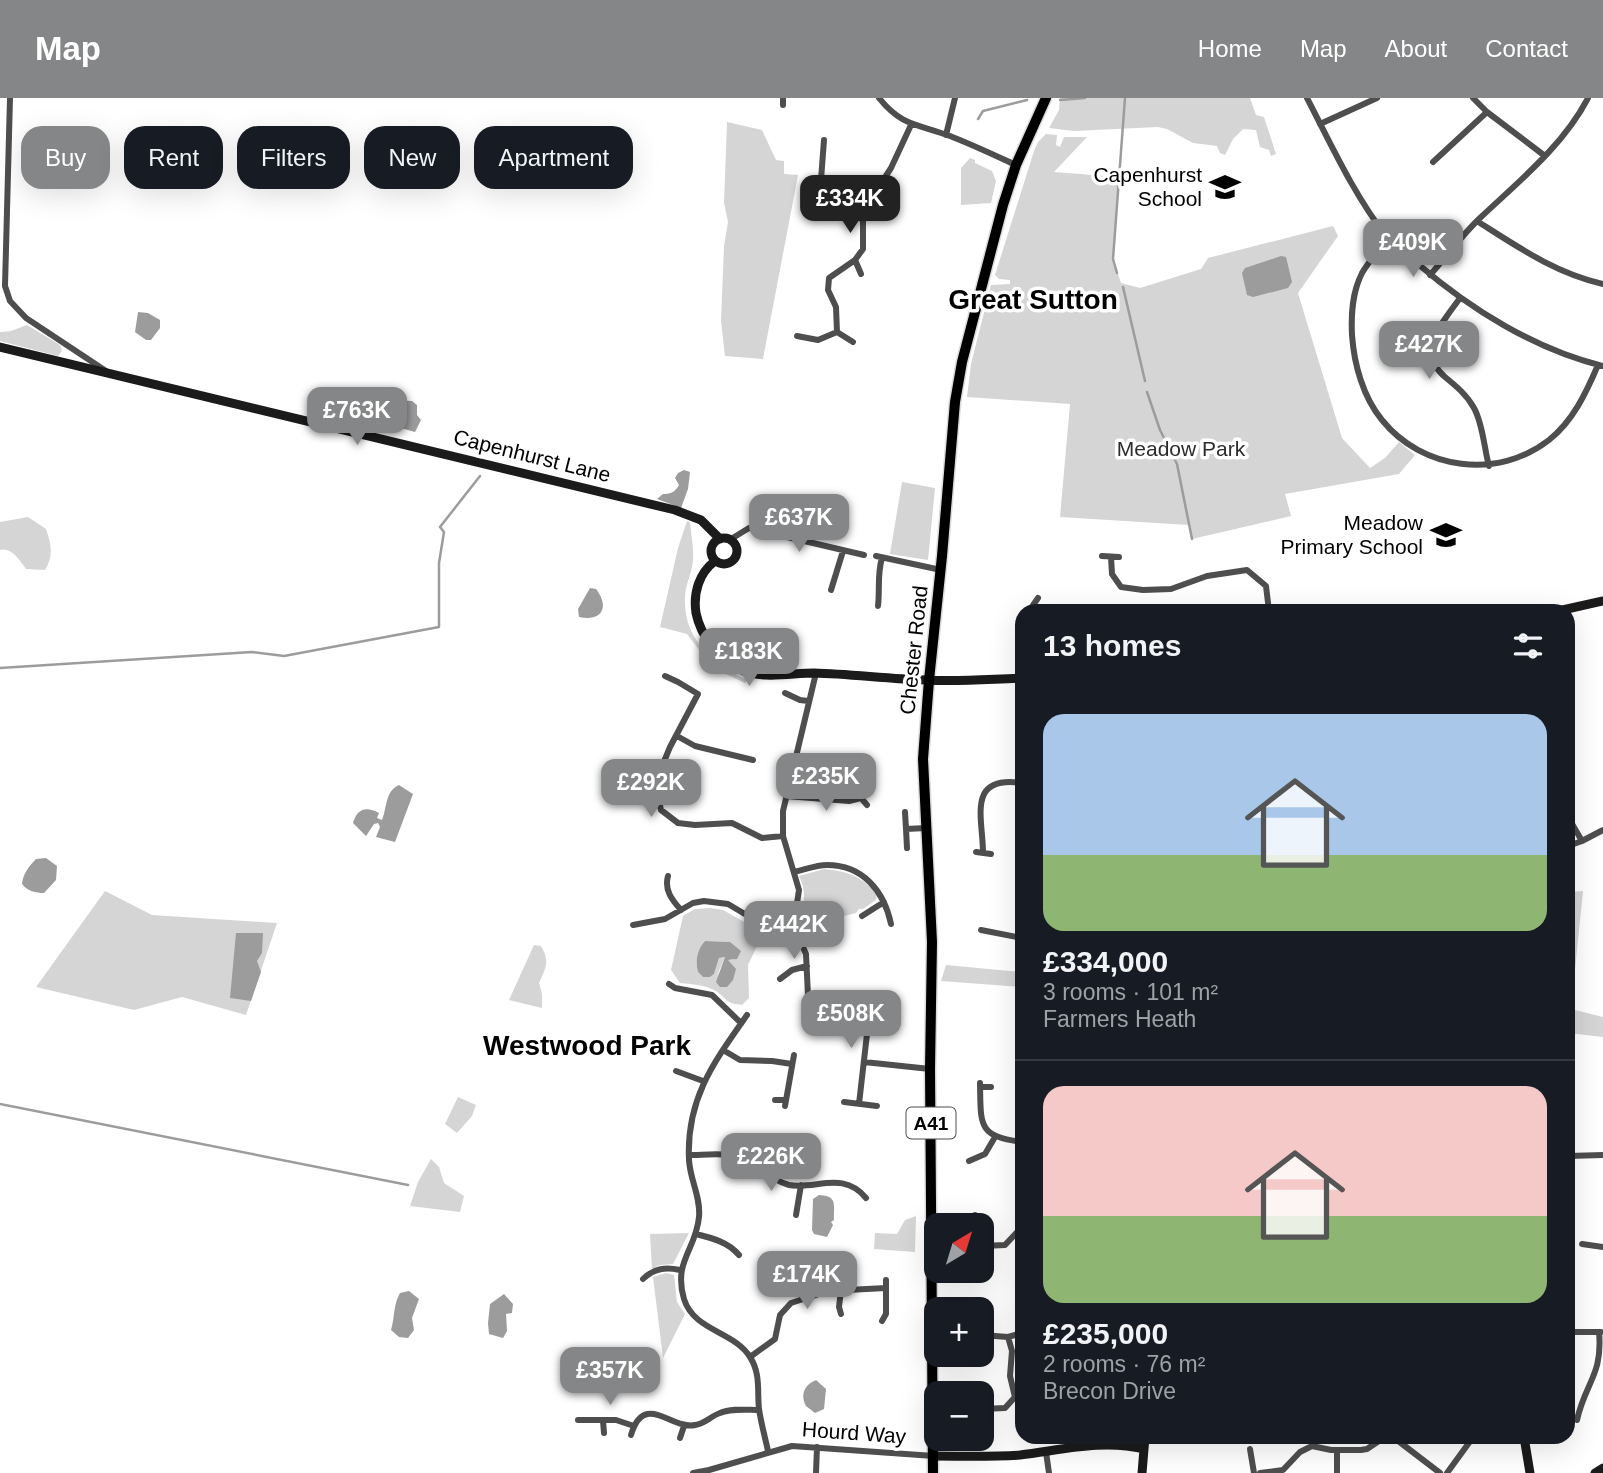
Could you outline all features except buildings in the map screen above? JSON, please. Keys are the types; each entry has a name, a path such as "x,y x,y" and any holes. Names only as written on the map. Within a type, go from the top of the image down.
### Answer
{"main road":[{"name":"Chester Road","path":"933,1473 930,1069 932,942 923,759 929,680 955,402 962,362 1003,205 1016,166 1046,98"}],"street":[{"path":"10,98 5,285 10,301 26,318 108,372"},
{"path":"879,98 892,114 911,125 946,135 1016,166"},
{"path":"946,135 955,98"},
{"path":"1307,98 1354,191 1388,239 1460,298 1525,335 1600,366 1574,413 1549,440 1520,457 1489,466 1457,464 1434,459 1389,429 1365,389 1353,346 1350,314 1362,274 1388,239"},
{"path":"1320,124 1377,98"},
{"path":"1473,98 1487,112 1545,156"},
{"path":"1430,275 1477,221 1545,156 1582,110 1588,98"},
{"path":"1433,162 1487,112"},
{"path":"836,332 836,307 828,290 829,278 855,260 863,249 863,219 875,201 878,188 891,168 911,125"},
{"path":"824,141 818,161 820,193 825,208"},
{"path":"808,208 825,208 863,219"},
{"path":"1477,221 1548,266 1574,277 1603,284"},
{"path":"855,260 861,275"},
{"path":"1460,298 1434,335 1432,359 1441,374 1462,391 1475,409 1489,466"},
{"path":"797,336 818,340 836,332"},
{"path":"836,332 853,342"},
{"name":"Capenhurst Lane","path":"0,347 675,510 701,520 720,539"},
{"path":"715,561 711,549 720,539 730,539 749,528 864,555"},
{"path":"730,539 737,548 736,558 729,564 715,561 707,567 699,581 695,606 699,626 715,652 741,670 753,674 816,673 929,680 1015,678"},
{"path":"831,590 843,551"},
{"path":"1102,556 1115,557 1112,574 1121,587 1143,590 1171,589 1207,576 1247,570 1266,586 1268,604"},
{"path":"878,606 879,557 941,570"},
{"path":"1034,604 1038,598"},
{"path":"1575,608 1602,604"},
{"path":"791,920 796,910 799,890 783,836 783,811 816,673"},
{"path":"665,676 698,694 670,747 656,788 661,810 668,817 687,825 732,822 762,838 783,836"},
{"path":"785,693 808,701"},
{"path":"677,737 695,747 754,760"},
{"path":"861,797 867,766"},
{"path":"983,853 979,809 985,792 991,785 1001,781 1015,782"},
{"path":"786,796 849,801 861,797"},
{"path":"861,797 867,804"},
{"path":"905,812 907,848"},
{"path":"906,829 926,828"},
{"path":"1575,829 1582,841"},
{"path":"1575,844 1603,830"},
{"path":"794,872 824,864 866,877 880,892 891,924"},
{"path":"665,880 670,897 681,910"},
{"path":"633,925 652,923 693,903 718,901 736,908 765,926 791,920"},
{"path":"862,916 884,902"},
{"path":"791,920 806,954 808,996"},
{"path":"998,934 1001,925"},
{"path":"981,930 1015,937"},
{"path":"780,979 792,970 807,966"},
{"path":"672,989 712,995 741,1023"},
{"path":"843,996 893,1001"},
{"path":"859,1104 871,999"},
{"path":"747,1015 703,1081 693,1111 689,1156 690,1171 699,1202 696,1234 680,1270 684,1301 698,1321 743,1348 757,1370 759,1410 768,1451"},
{"path":"723,1050 740,1060 772,1060 792,1064"},
{"path":"775,1100 785,1103 794,1055"},
{"path":"864,1062 930,1069"},
{"path":"676,1071 703,1081"},
{"path":"991,1087 980,1085 982,1119 987,1132 995,1137 1015,1141"},
{"path":"844,1102 877,1106"},
{"path":"969,1161 985,1154 995,1137"},
{"path":"689,1156 723,1155 744,1158 754,1162 776,1181 801,1185 825,1182 845,1185 860,1191 866,1198"},
{"path":"1575,1156 1603,1155"},
{"path":"796,1215 801,1185"},
{"path":"696,1234 719,1240 739,1255"},
{"path":"994,1245 1005,1245 1015,1234"},
{"path":"734,1249 740,1242"},
{"path":"1582,1244 1603,1247"},
{"path":"646,1274 662,1268 680,1270"},
{"path":"750,1357 775,1339 784,1309 806,1297 828,1290 886,1284 886,1314 882,1321"},
{"path":"838,1310 841,1290"},
{"path":"1575,1332 1601,1331 1600,1364 1577,1420"},
{"path":"994,1336 1015,1335"},
{"path":"994,1408 1005,1408 1014,1397 1010,1376 1012,1351 1008,1337"},
{"path":"631,1435 640,1419 654,1413 669,1417 684,1426 702,1424 723,1412 759,1410"},
{"path":"578,1420 616,1420 634,1426"},
{"path":"603,1421 604,1433"},
{"path":"680,1437 684,1426"},
{"path":"1142,1473 1144,1444"},
{"path":"1260,1473 1283,1470 1300,1452 1312,1446 1337,1450 1367,1449 1374,1444"},
{"path":"1402,1444 1440,1473"},
{"path":"1447,1473 1468,1444"},
{"path":"1525,1444 1531,1473"},
{"name":"Hourd Way","path":"692,1473 709,1472 768,1451 792,1446 934,1456"},
{"path":"934,1456 1002,1456 1090,1446 1132,1446 1144,1449"},
{"path":"816,1473 817,1447"},
{"path":"1250,1449 1254,1473"},
{"path":"1337,1450 1337,1473"},
{"path":"1046,1452 1049,1473"},
{"path":"1595,1473 1603,1468"}],"green space":[{"path":"1060,98 1250,98 1256,115 1264,117 1276,154 1271,156 1269,150 1260,147 1256,130 1243,129 1233,139 1225,155 1220,153 1217,146 1193,143 1158,127 1074,131 1049,128 1059,110"},
{"path":"727,122 762,130 776,160 784,161 784,174 798,175 763,359 725,356 721,321 724,246 728,222 724,203"},
{"name":"Meadow Park","path":"1046,134 1057,135 1056,145 1060,147 1064,137 1087,137 1054,172 1119,177 1113,259 1121,283 1140,288 1201,269 1208,258 1333,226 1338,236 1298,293 1342,438 1370,468 1385,458 1399,442 1415,455 1399,474 1285,494 1291,516 1192,539 1189,525 1060,517 1070,404 967,397 971,364 991,285 1010,284 1010,280 999,279 995,275 1034,151"},
{"path":"970,158 992,171 996,181 991,203 961,205 961,168"},
{"path":"27,325 60,345 62,351 58,356 0,341 0,332"},
{"path":"902,482 935,488 928,560 890,554"},
{"path":"28,517 46,529 51,550 45,570 26,569 12,552 0,550 0,522"},
{"path":"687,521 690,522 693,555 685,598 689,626 703,649 723,667 747,680 745,683 713,668 687,634 660,627"},
{"path":"824,869 846,873 859,879 877,894 876,900 856,913 832,919 830,912 800,915 804,895 799,876"},
{"path":"105,891 152,915 277,923 246,1015 182,997 134,1010 36,987"},
{"path":"1583,891 1575,970 1575,892"},
{"path":"695,909 723,910 760,931 758,944 748,965 749,998 742,1005 729,1002 708,987 680,983 671,970 683,916","holes":["705,941 730,942 734,960 728,960 717,976 725,957 719,958 714,974 703,977 698,972 697,964 702,944"]},
{"path":"534,945 541,946 546,960 539,983 542,1008 509,1000"},
{"path":"946,965 1015,971 1015,986 941,981"},
{"path":"1575,1010 1603,1017 1603,1037 1577,1034"},
{"path":"458,1097 476,1105 472,1116 457,1133 445,1124"},
{"path":"431,1159 439,1167 444,1183 464,1196 460,1212 410,1206 418,1182"},
{"path":"916,1216 915,1252 874,1249 875,1233 897,1234 905,1220"},
{"path":"689,1233 673,1264 652,1269 650,1234"},
{"path":"666,1273 674,1275 677,1302 685,1314 663,1358 653,1277"}],"shaded area":[{"path":"1281,256 1286,257 1292,282 1288,288 1253,297 1247,295 1242,273 1245,268"},
{"path":"138,312 148,313 160,320 160,328 151,340 146,340 135,332"},
{"path":"373,395 412,401 417,405 417,415 421,420 415,432 365,418"},
{"path":"684,470 690,472 688,489 681,508 657,499 676,489 679,485 675,478"},
{"path":"590,588 596,589 603,607 598,615 579,617 578,609"},
{"path":"763,630 785,636 784,648 782,650 755,645 750,641 754,634"},
{"path":"399,785 413,794 395,842 376,837 380,827 378,823 374,824 366,836 353,823 357,815 363,810 370,810 379,813 377,818 382,820 391,791"},
{"path":"46,858 57,866 56,880 44,893 29,890 22,884 25,874 36,859"},
{"path":"236,933 263,933 262,953 257,961 261,972 251,1001 230,998"},
{"path":"705,941 730,942 741,951 737,959 728,960 736,969 733,980 727,987 720,987 716,982 725,957 719,958 714,974 710,977 703,977 698,972 697,956"},
{"path":"819,1195 830,1197 834,1203 834,1220 831,1222 833,1225 827,1237 814,1234 812,1230 813,1199"},
{"path":"409,1291 419,1299 412,1318 414,1330 408,1338 399,1337 391,1330 395,1307 400,1293"},
{"path":"504,1294 513,1304 512,1313 506,1314 507,1331 503,1338 489,1334 488,1323 490,1304"},
{"path":"816,1380 826,1389 824,1409 815,1413 806,1406 803,1394"}],"waterway":[{"path":"1060,100 1085,98"},
{"path":"1117,273 1113,259 1125,98"},
{"path":"978,119 983,111 1027,100"},
{"path":"1123,287 1145,381"},
{"path":"1147,392 1160,430 1177,464 1192,539"},
{"path":"0,668 252,652 284,656 439,627 439,563 444,532 440,527 480,476"},
{"path":"0,1104 408,1185"}],"place":[{"name":"Capenhurst School","path":"1225,187"},
{"name":"Meadow Primary School","path":"1446,535"}],"district":[{"name":"Great Sutton","path":"1033,299"},
{"name":"Westwood Park","path":"587,1045"}]}
